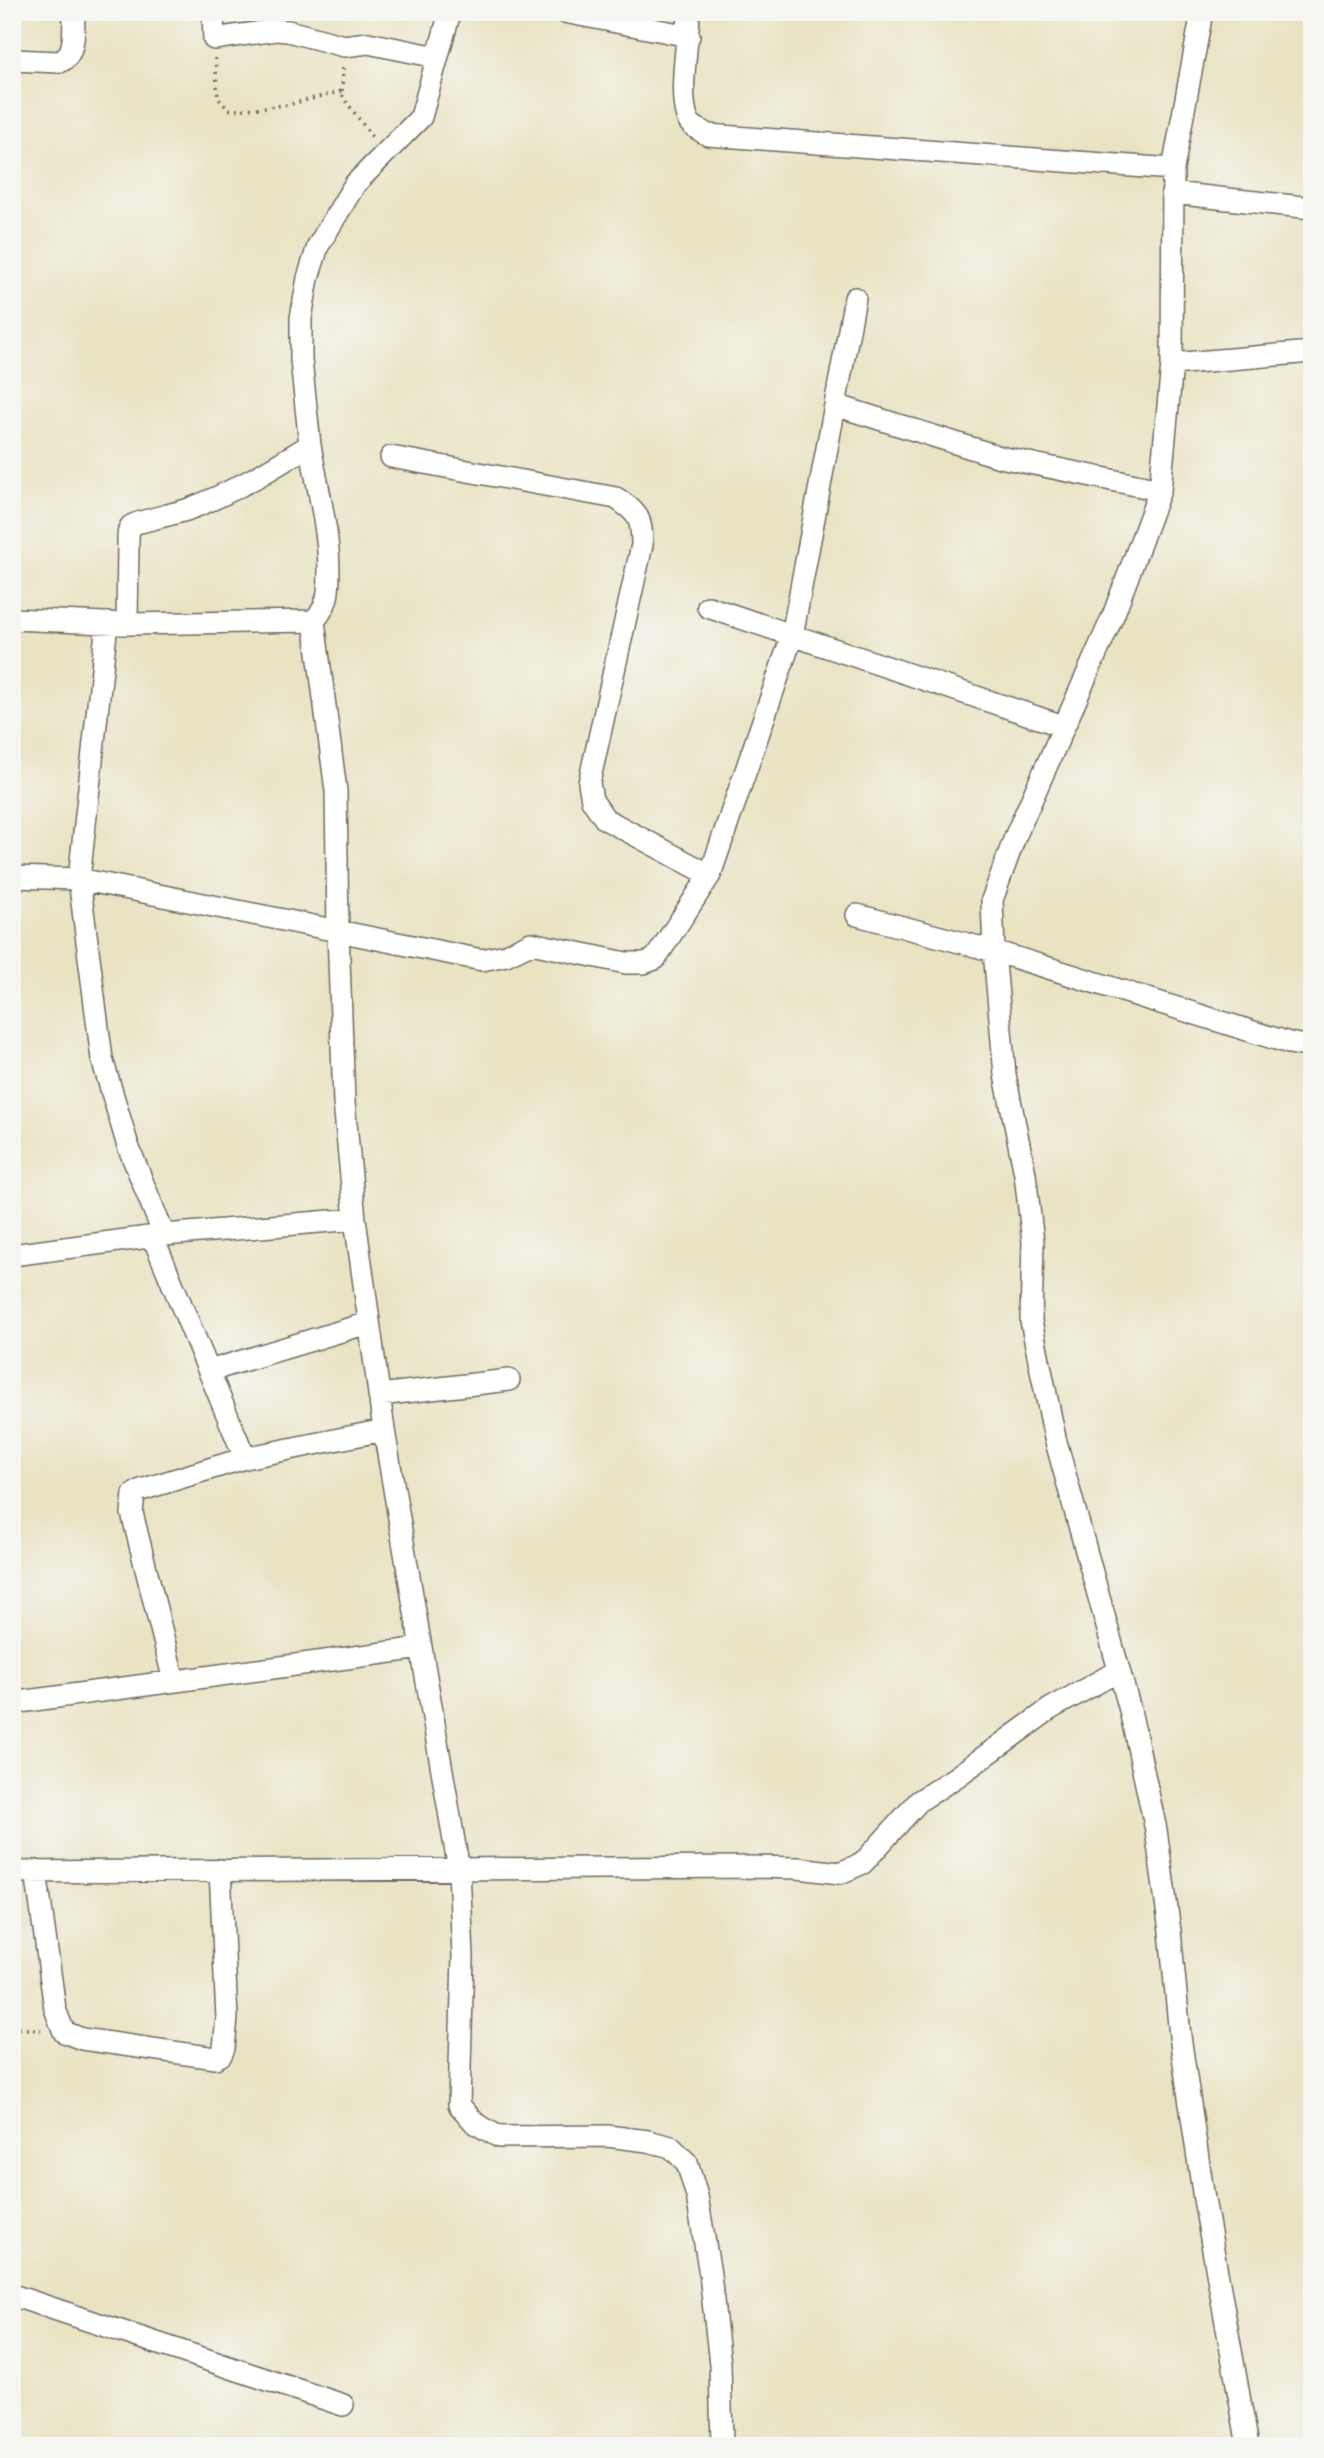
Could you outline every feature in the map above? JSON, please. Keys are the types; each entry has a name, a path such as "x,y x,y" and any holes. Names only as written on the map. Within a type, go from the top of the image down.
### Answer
{"street":[{"path":"12,60 65,60 71,53 74,12"},
{"path":"213,12 214,39 288,30 344,46 368,43 437,57"},
{"path":"450,12 421,117 355,184 318,246 308,278 301,318 301,360 310,445 326,533 328,594 314,621 336,792 344,1102 355,1219 384,1430 459,1870 463,1956 458,2105 475,2123 499,2137 607,2136 648,2141 671,2147 687,2163 697,2196 710,2274 720,2364 722,2446"},
{"path":"564,12 689,36"},
{"path":"689,12 684,75 685,111 691,125 708,135 1173,169"},
{"path":"1202,12 1173,169 1171,364 1160,491 1113,616 1014,837 992,900 1005,1075 1025,1174 1033,1242 1031,1321 1055,1438 1130,1710 1156,1830 1170,1931 1180,2036 1204,2199 1248,2446"},
{"path":"1172,193 1312,208"},
{"path":"12,877 79,879 482,960 506,955 531,943 626,963 644,963 655,959 710,875 792,636 855,298"},
{"path":"1171,364 1312,352"},
{"path":"835,405 1000,457 1160,491"},
{"path":"245,1458 158,1236 102,1059 79,879 129,529 134,524 190,509 250,481 310,445"},
{"path":"391,457 616,498 635,511 642,524 642,545 589,783 592,800 605,819 710,875"},
{"path":"708,607 1063,726"},
{"path":"12,619 117,624 314,621"},
{"path":"857,915 994,951 1289,1043 1312,1047"},
{"path":"12,1255 158,1236 355,1219"},
{"path":"209,1371 368,1323"},
{"path":"379,1395 509,1380"},
{"path":"174,1681 132,1513 134,1494 245,1458 384,1430"},
{"path":"12,1703 421,1648"},
{"path":"12,1872 748,1867 798,1868 840,1873 863,1863 919,1801 1050,1709 1118,1671"},
{"path":"36,1871 55,2010 64,2032 82,2039 215,2058 221,2055 224,2048 227,2018 220,1870"},
{"path":"12,2295 343,2405"}],"path":[{"path":"214,39 218,99 228,109 288,105 342,91 343,97 385,154"},
{"path":"12,2028 64,2032"}]}
